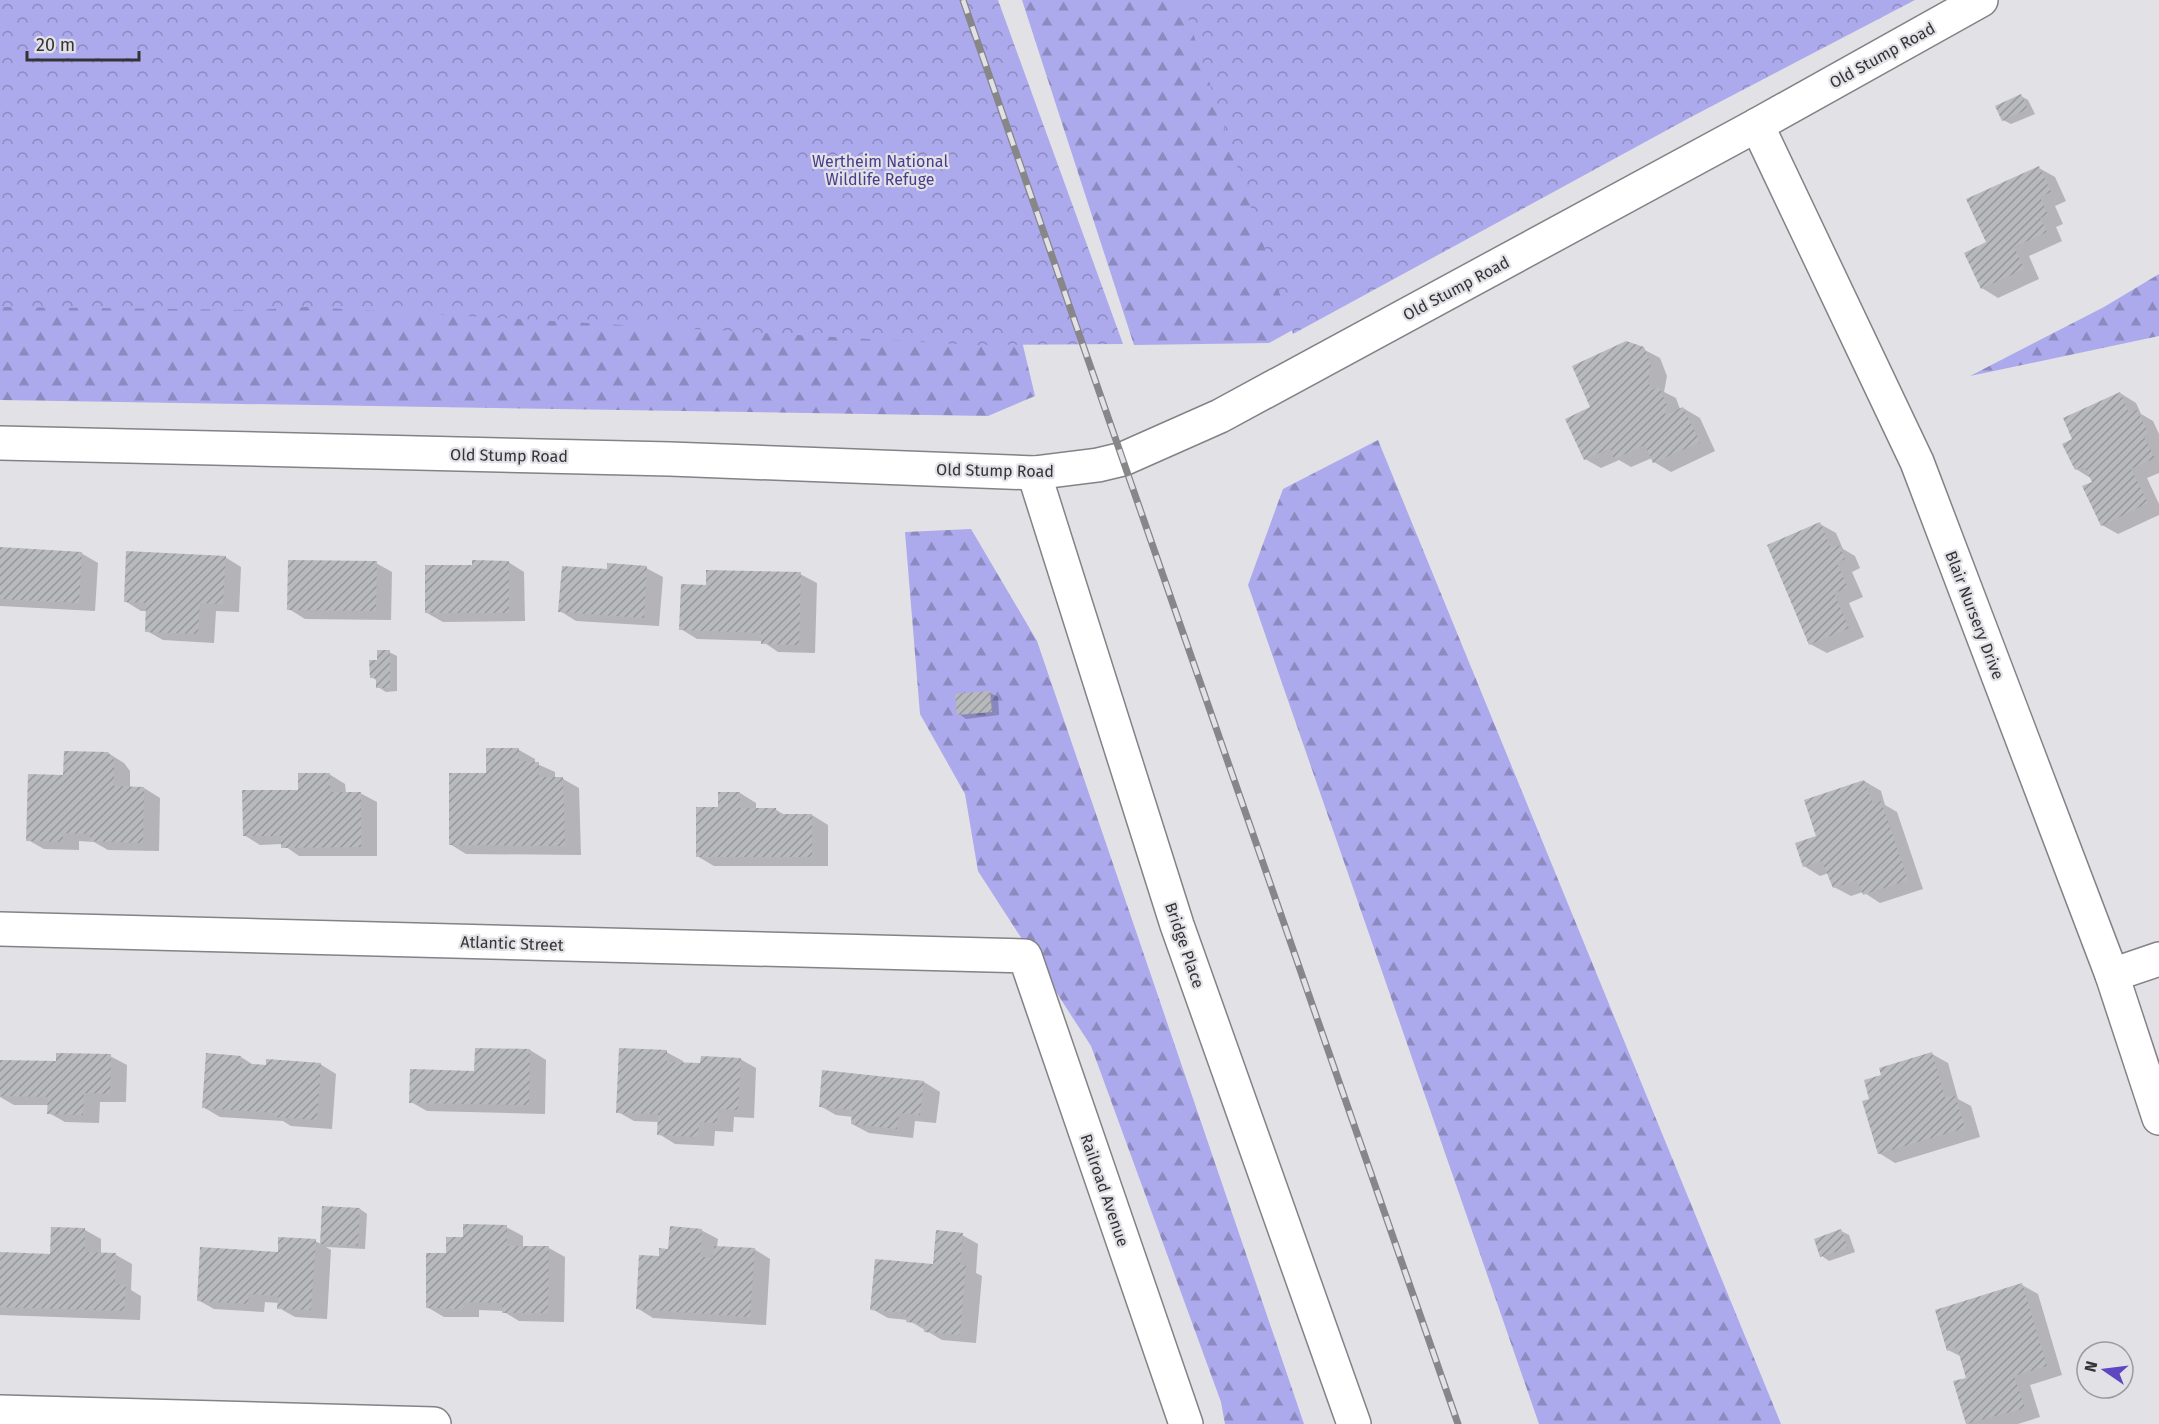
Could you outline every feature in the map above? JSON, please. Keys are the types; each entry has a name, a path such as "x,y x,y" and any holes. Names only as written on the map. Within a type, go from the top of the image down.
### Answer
{"street":[{"name":"Old Stump Road","path":"0,443 670,459 1034,473 1087,467 1123,459 1184,434 1757,126 1981,0"},
{"name":"Blair Nursery Drive","path":"1757,126 1917,462 2112,975 2159,1118"},
{"name":"Bridge Place","path":"1034,473 1177,925 1352,1418"},
{"name":"Atlantic Street","path":"0,929 1025,956"},
{"name":"Railroad Avenue","path":"1025,956 1186,1424"},
{"path":"2112,975 2159,958"},
{"path":"0,1412 434,1424"}],"green space":[{"name":"Wertheim National Wildlife Refuge","path":"0,0 998,0 1123,344 974,345 306,307 257,310 0,307"},
{"path":"1022,0 1890,0 1269,343 1134,345"},
{"path":"1182,0 1915,0 1691,117 1293,334"},
{"path":"968,114 1035,396 988,416 0,400 0,177"},
{"path":"2159,274 2159,336 1970,376 2104,307"},
{"path":"1378,440 1781,1424 1539,1424 1248,585 1283,489"},
{"path":"971,529 1037,641 1304,1424 1225,1424 1221,1402 1091,1046 978,871 965,794 920,714 905,532"}],"building":[{"path":"2021,94 2028,109 2002,121 1995,106"},
{"path":"2039,166 2051,192 2040,197 2048,215 2040,218 2047,232 2014,247 2024,269 1981,289 1964,253 1986,242 1966,199"},
{"path":"1626,341 1644,347 1651,365 1648,382 1652,390 1659,387 1667,405 1665,415 1683,407 1700,442 1653,463 1645,445 1614,459 1610,448 1584,460 1565,419 1590,407 1572,366"},
{"path":"2120,392 2129,413 2137,410 2148,433 2143,435 2155,458 2131,469 2148,503 2101,526 2082,486 2092,482 2084,466 2075,470 2062,444 2072,439 2063,418"},
{"path":"1820,522 1831,548 1839,545 1845,559 1837,563 1848,588 1834,593 1849,628 1809,645 1767,545"},
{"path":"0,547 82,552 79,603 0,599"},
{"path":"126,551 226,556 223,604 200,603 198,634 145,632 146,603 124,602"},
{"path":"288,560 377,561 376,611 287,610"},
{"path":"472,560 509,561 509,613 425,613 425,565 472,565"},
{"path":"607,563 647,566 644,618 558,612 562,566 607,569"},
{"path":"706,570 801,572 799,645 761,644 761,633 679,630 681,584 706,585"},
{"path":"377,650 390,650 390,688 376,688 376,678 370,678 369,660 377,660"},
{"path":"990,691 992,712 957,715 955,694"},
{"path":"486,748 519,748 519,761 539,762 539,777 563,777 565,846 449,845 449,773 486,773"},
{"path":"64,751 108,752 114,760 114,786 144,787 143,843 90,841 90,834 63,833 63,842 26,841 28,774 63,775"},
{"path":"298,773 330,773 330,792 361,792 361,847 281,848 281,836 243,836 242,790 298,790"},
{"path":"1864,780 1873,804 1881,801 1908,880 1863,895 1857,880 1833,888 1822,861 1803,867 1795,843 1816,836 1804,800"},
{"path":"718,792 740,792 740,808 776,808 777,814 812,814 812,857 696,857 696,807 718,807"},
{"path":"475,1048 530,1049 529,1105 409,1103 410,1069 474,1071"},
{"path":"619,1048 667,1050 667,1062 700,1063 701,1056 741,1058 738,1110 718,1109 717,1123 699,1122 698,1137 657,1135 658,1114 616,1113"},
{"path":"1932,1052 1945,1098 1955,1095 1965,1128 1878,1154 1862,1101 1869,1099 1864,1080 1881,1075 1879,1068"},
{"path":"56,1053 111,1054 110,1094 84,1093 83,1115 47,1114 48,1097 0,1096 0,1060 56,1061"},
{"path":"206,1053 241,1056 240,1063 266,1065 266,1059 321,1063 317,1120 274,1117 274,1113 202,1108"},
{"path":"822,1070 924,1081 920,1115 899,1113 897,1129 851,1124 852,1110 819,1107"},
{"path":"322,1206 360,1208 358,1246 320,1244"},
{"path":"463,1224 507,1225 507,1246 549,1246 548,1313 502,1313 502,1303 463,1302 464,1309 426,1308 426,1253 446,1253 446,1237 463,1237"},
{"path":"670,1226 702,1229 700,1257 713,1258 714,1246 755,1248 750,1317 636,1309 639,1255 659,1256 659,1248 668,1249"},
{"path":"51,1227 85,1228 85,1252 116,1253 115,1284 126,1285 124,1311 0,1307 0,1252 50,1254"},
{"path":"1841,1229 1848,1248 1820,1257 1814,1239"},
{"path":"936,1230 963,1233 960,1265 966,1265 960,1335 924,1332 925,1324 906,1322 907,1313 870,1310 875,1259 933,1264"},
{"path":"278,1237 316,1239 311,1310 277,1309 278,1296 249,1294 248,1304 197,1301 200,1247 278,1252"},
{"path":"2022,1283 2047,1366 2014,1376 2025,1408 1966,1424 1953,1381 1966,1378 1957,1347 1947,1351 1935,1310"}],"railway":[{"path":"963,0 1458,1424"}]}
